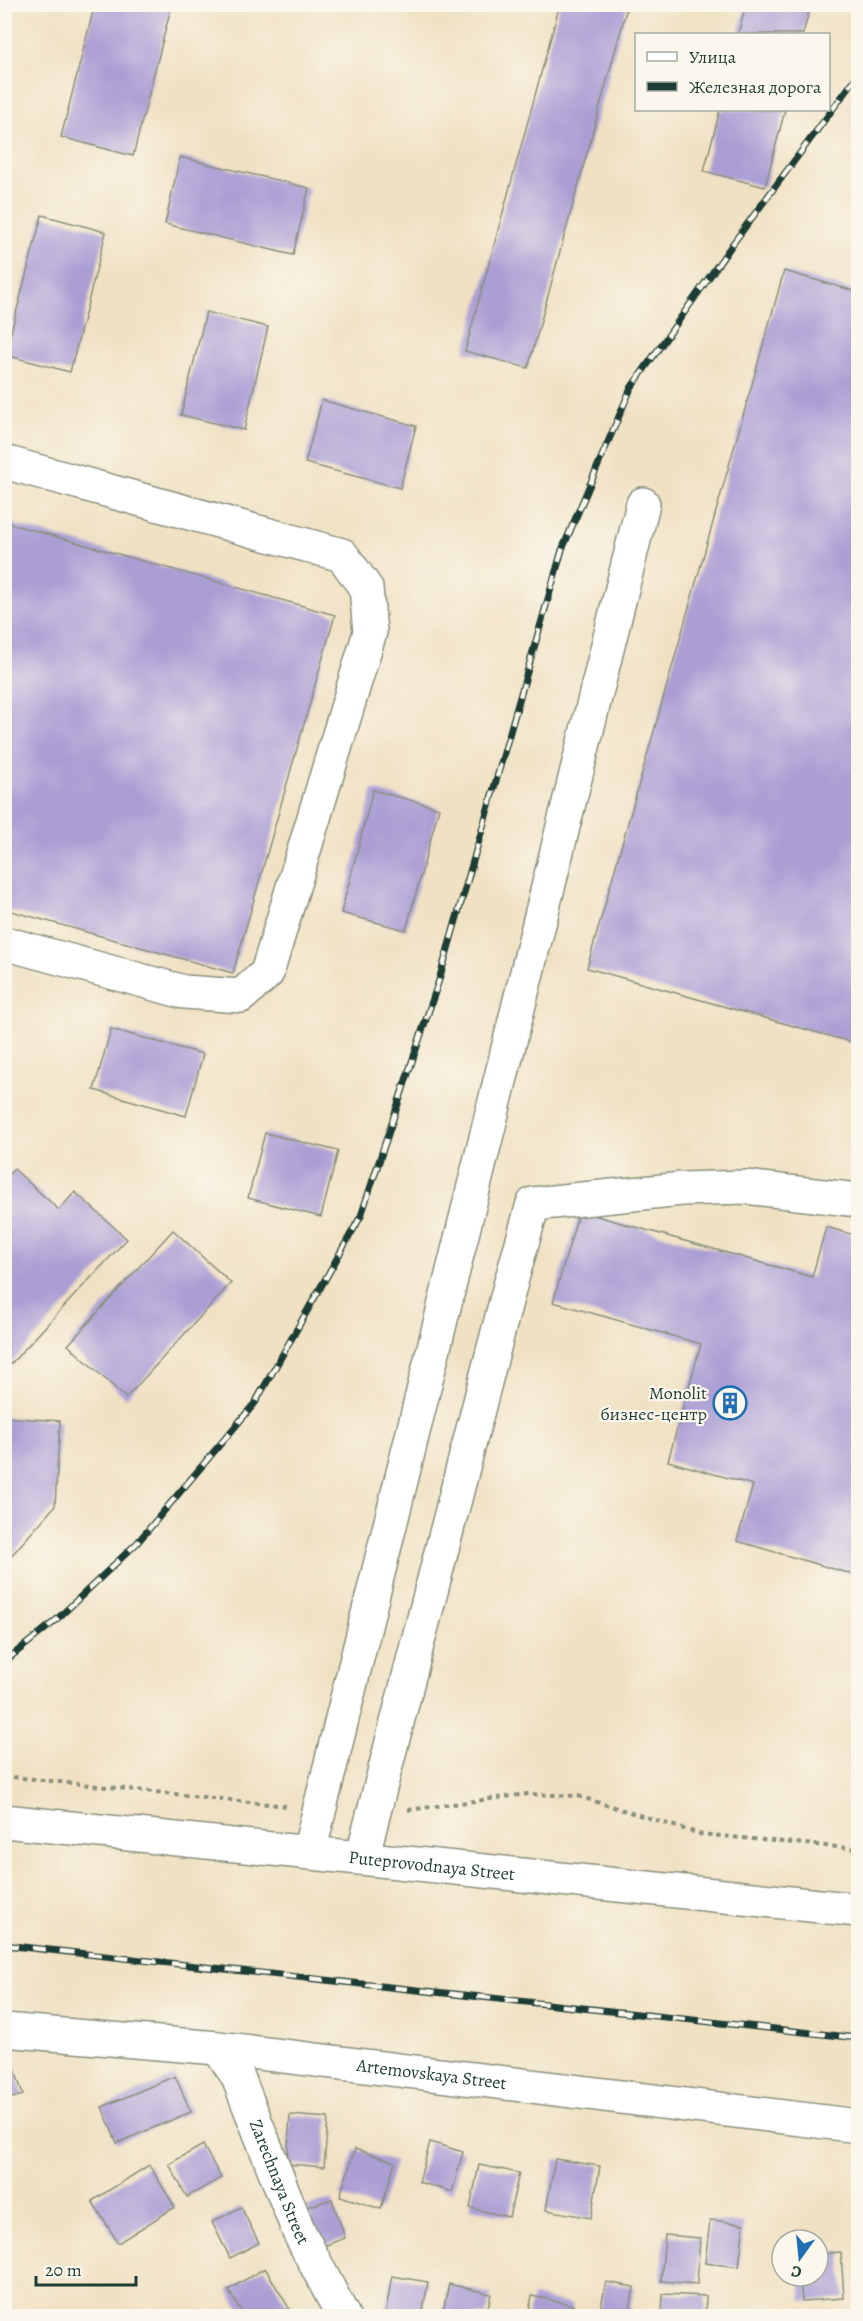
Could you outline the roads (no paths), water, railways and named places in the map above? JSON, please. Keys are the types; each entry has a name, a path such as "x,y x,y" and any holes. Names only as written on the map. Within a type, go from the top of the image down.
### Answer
{"street":[{"path":"4,462 342,555 366,588 370,632 267,973 240,996 184,992 4,943"},
{"path":"309,1852 643,504"},
{"path":"362,1858 533,1204 682,1190 745,1187 858,1200"},
{"name":"Puteprovodnaya Street","path":"4,1821 858,1910"},
{"name":"Artemovskaya Street","path":"4,2030 218,2048 858,2126"},
{"name":"Zarechnaya Street","path":"218,2048 237,2075 299,2232 343,2316"}],"railway":[{"path":"4,1662 54,1622 137,1543 255,1403 361,1216 439,980 562,550 631,388 734,242 858,75"},
{"path":"4,1945 858,2038"}],"place":[{"name":"Monolit бизнес-центр","path":"730,1403"}]}
